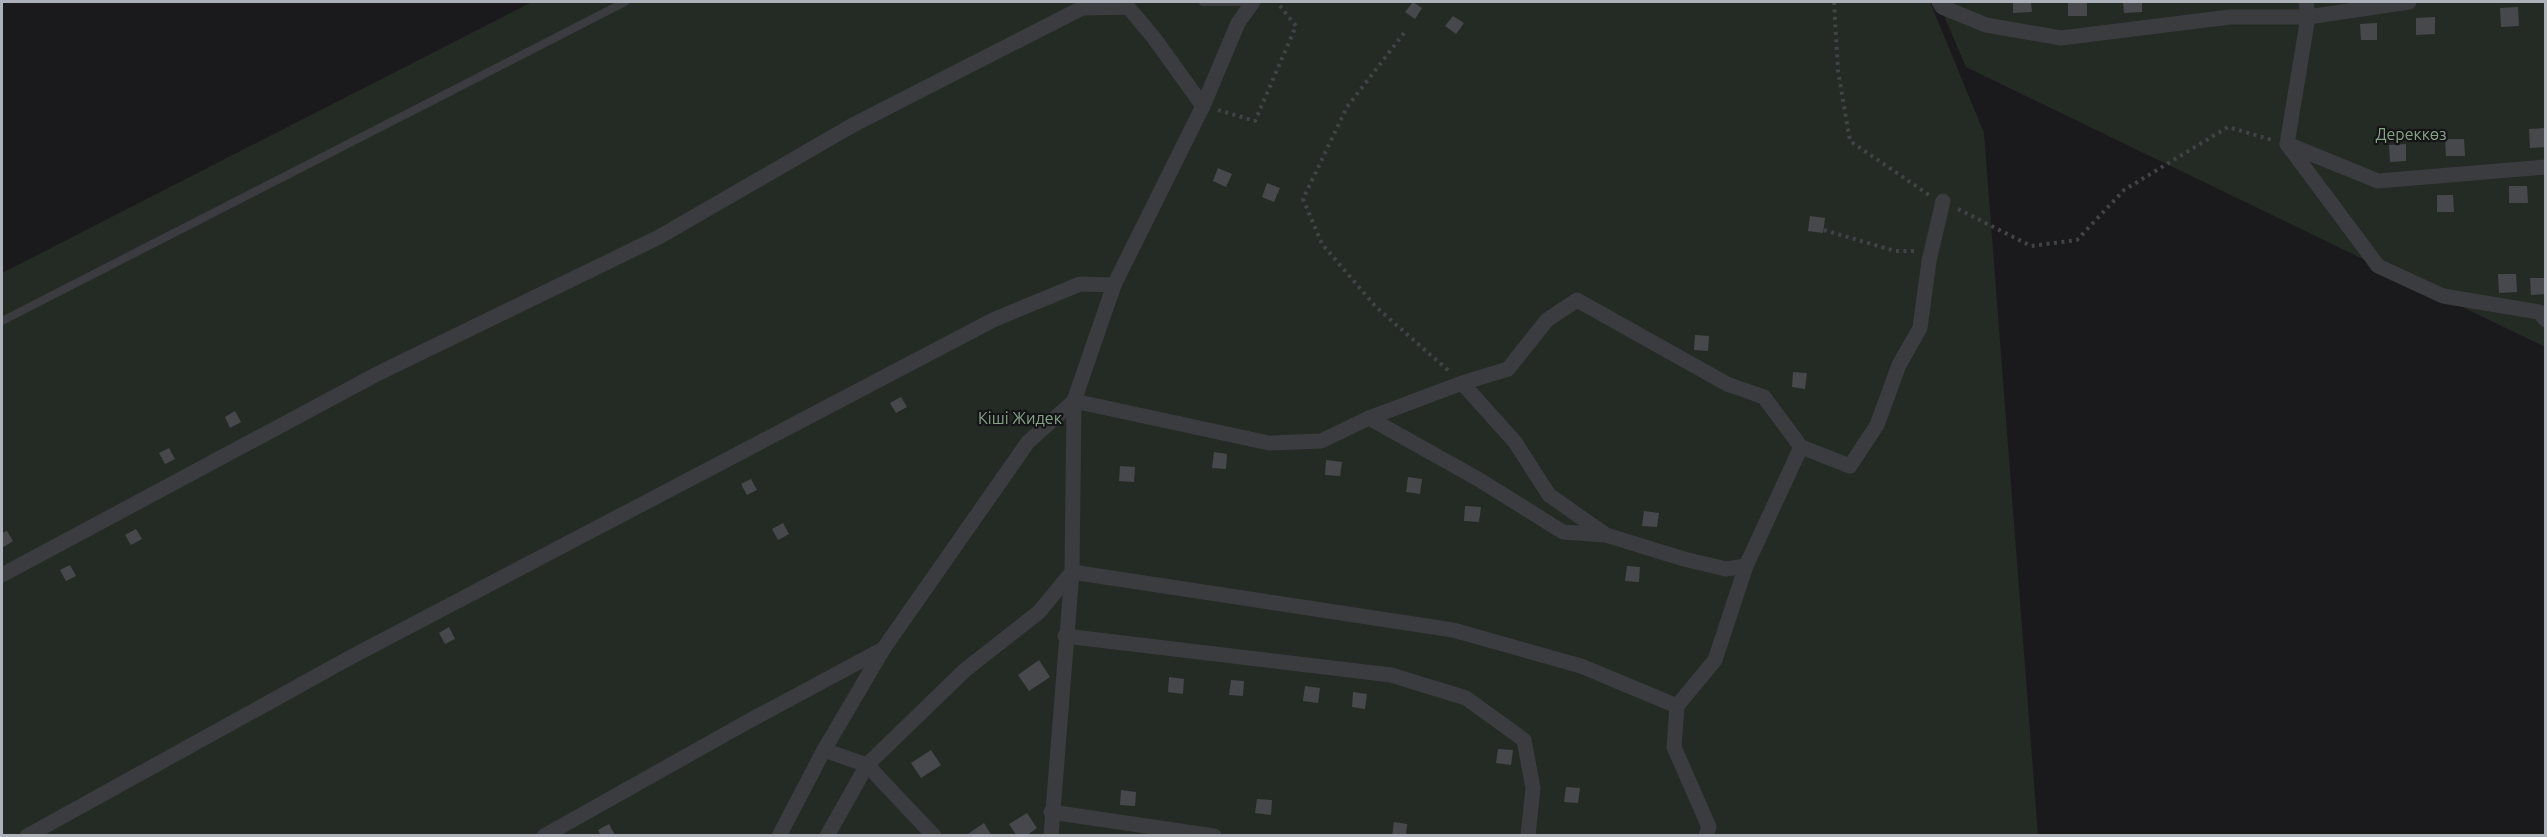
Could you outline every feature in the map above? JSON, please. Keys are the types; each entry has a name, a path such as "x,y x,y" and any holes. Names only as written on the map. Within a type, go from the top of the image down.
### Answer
{"street":[{"path":"1051,836 1065,636 1072,572 1074,401 1114,285 1203,106 1238,23 1253,2"},
{"path":"1940,2 1942,7 1986,25 2061,38 2307,9 2409,2"},
{"path":"2,574 377,374 659,237 853,125 1082,8 1128,7 1154,38 1203,106"},
{"path":"2307,9 2287,144 2378,266 2443,296 2540,312 2546,320"},
{"path":"2287,144 2378,181 2546,167"},
{"path":"1074,401 1269,443 1321,441 1369,418 1462,383 1508,369 1547,320 1578,300 1727,384 1764,397 1801,447 1850,466 1877,425 1899,365 1920,328 1931,251 1942,201"},
{"path":"27,836 351,657 993,320 1080,284 1114,285"},
{"path":"1462,383 1515,442 1549,495 1606,535"},
{"path":"779,836 824,750 884,648 1028,442 1074,401"},
{"path":"1369,418 1478,479 1563,532 1606,535 1684,559 1726,568 1746,566"},
{"path":"1706,836 1709,827 1674,747 1677,706 1715,660 1746,566 1801,447"},
{"path":"1072,572 1453,630 1581,666 1677,706"},
{"path":"827,836 867,765 965,670 1039,612 1072,572"},
{"path":"1065,636 1391,675 1466,698 1524,740 1533,788 1528,836"},
{"path":"544,836 884,648"},
{"path":"824,750 867,765 934,836"},
{"path":"1051,812 1214,836"}],"lane":[{"path":"2,321 625,2"},
{"path":"1203,2 1253,2"}],"path":[{"path":"1203,106 1255,121 1296,26 1277,2"},
{"path":"1834,2 1838,71 1851,141 1942,201 2031,246 2077,240 2124,190 2228,127 2287,144"},
{"path":"1404,33 1347,107 1303,199 1322,244 1376,307 1462,383"},
{"path":"1824,230 1895,251 1931,251"}],"green space":[{"name":"Кіші Жидек","path":"532,2 1930,2 1984,133 2038,835 2,835 2,273"},
{"name":"Дереккөз","path":"1938,2 2545,2 2545,347 1966,67"}],"building":[{"path":"1413,2 1422,8 1415,19 1405,12"},
{"path":"2013,2 2031,2 2032,12 2013,13"},
{"path":"2068,2 2087,2 2087,16 2068,16"},
{"path":"2123,2 2142,2 2142,12 2124,13"},
{"path":"2518,7 2519,26 2501,27 2500,8"},
{"path":"1453,16 1464,23 1456,34 1445,26"},
{"path":"2435,17 2435,34 2416,35 2416,18"},
{"path":"2377,23 2377,40 2361,40 2360,24"},
{"path":"2546,128 2546,147 2530,148 2529,129"},
{"path":"2445,139 2464,139 2465,156 2446,156"},
{"path":"2406,144 2406,161 2390,162 2389,145"},
{"path":"1218,168 1232,174 1226,187 1213,181"},
{"path":"1267,183 1280,188 1274,202 1262,197"},
{"path":"2509,186 2527,186 2528,203 2509,203"},
{"path":"2437,195 2453,195 2454,212 2437,212"},
{"path":"1810,216 1825,218 1823,233 1808,231"},
{"path":"2498,274 2516,274 2517,292 2499,293"},
{"path":"2530,278 2546,278 2546,294 2531,295"},
{"path":"1695,335 1709,336 1708,351 1694,350"},
{"path":"1793,372 1807,373 1805,389 1792,387"},
{"path":"901,397 907,407 896,413 890,403"},
{"path":"235,411 241,422 230,428 225,417"},
{"path":"169,448 175,459 165,464 159,453"},
{"path":"1214,452 1227,454 1226,469 1212,468"},
{"path":"1326,460 1342,462 1340,476 1325,475"},
{"path":"1120,466 1135,467 1134,482 1119,481"},
{"path":"1408,477 1422,479 1420,494 1406,492"},
{"path":"751,479 757,490 747,495 741,484"},
{"path":"1465,506 1481,507 1479,522 1464,521"},
{"path":"1644,511 1659,513 1657,527 1642,526"},
{"path":"783,523 789,534 778,540 772,529"},
{"path":"136,529 142,539 131,545 125,535"},
{"path":"7,531 13,541 2,548 2,533"},
{"path":"70,565 76,576 66,581 60,570"},
{"path":"1627,566 1640,567 1639,582 1625,581"},
{"path":"449,627 455,639 445,644 439,633"},
{"path":"1039,660 1050,677 1029,691 1018,675"},
{"path":"1169,677 1184,679 1183,694 1168,692"},
{"path":"1231,680 1244,681 1243,696 1229,695"},
{"path":"1305,686 1320,688 1318,703 1303,701"},
{"path":"1353,692 1367,694 1365,709 1352,707"},
{"path":"1498,749 1513,750 1511,765 1496,763"},
{"path":"931,750 941,765 921,778 911,763"},
{"path":"1566,787 1580,788 1578,803 1564,802"},
{"path":"1121,790 1136,792 1135,806 1120,805"},
{"path":"1257,799 1272,800 1271,815 1255,813"},
{"path":"1027,813 1037,828 1026,836 1017,836 1009,824"},
{"path":"1394,822 1407,824 1406,836 1392,836"},
{"path":"984,823 992,836 965,836"},
{"path":"609,824 615,835 601,836 598,830"}]}
